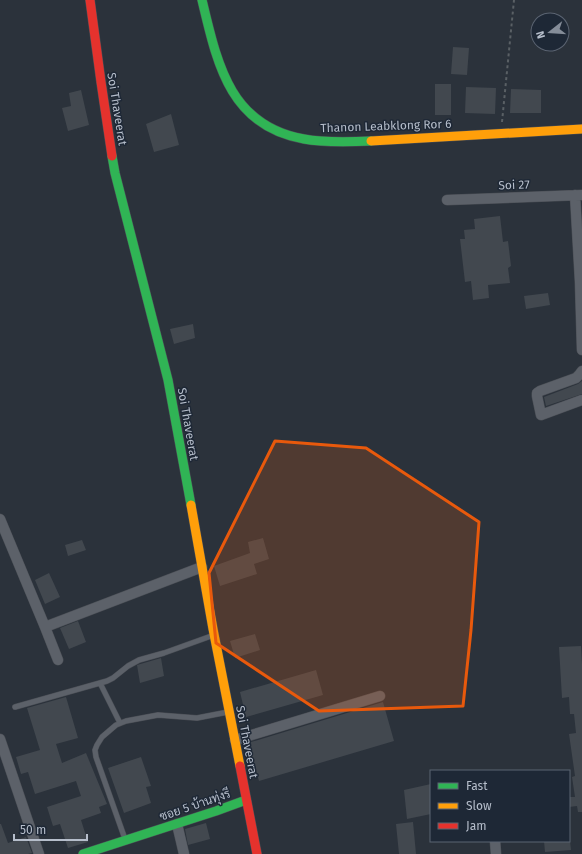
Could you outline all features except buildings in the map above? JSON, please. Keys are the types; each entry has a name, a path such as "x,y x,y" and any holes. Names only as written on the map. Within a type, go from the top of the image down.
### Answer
{"street":[{"name":"Soi Thaveerat","path":"90,0 115,173 168,380 229,712 257,854"},
{"name":"Thanon Leabklong Ror 6","path":"202,0 216,56 220,68 230,87 242,105 249,112 277,132 295,138 350,141 582,129"},
{"name":"Soi 27","path":"447,200 579,200"},
{"path":"579,200 582,350"},
{"path":"582,371 576,378 540,391 537,393 537,396 541,415 582,400"},
{"path":"0,519 58,660"},
{"path":"45,627 202,567"},
{"path":"235,740 380,696"},
{"path":"0,739 38,854"},
{"name":"ซอย 5 บ้านทุ่งรี","path":"83,854 246,800"},
{"path":"176,824 184,854"},
{"path":"495,842 496,854"}],"lane":[{"path":"15,707 100,683 113,678 128,666 139,660 215,635"},
{"path":"100,683 120,724"},
{"path":"125,840 96,756 95,750 102,737 116,725 126,721 158,715 197,718 229,712"}],"path":[{"path":"501,132 514,0"}],"highlighted area":[{"path":"275,441 366,448 479,522 471,630 463,706 319,711 216,643 209,573"}],"traffic: fast":[{"path":"202,0 214,46 221,68 230,88 243,106 259,121 279,132 304,139 329,142 371,141"},
{"path":"112,156 115,173 168,380 191,505"},
{"path":"83,854 246,800"}],"traffic: slow":[{"path":"371,141 582,129"},
{"path":"191,505 213,629 240,766"}],"traffic: jam":[{"path":"90,0 112,156"},
{"path":"240,766 257,854"}]}
